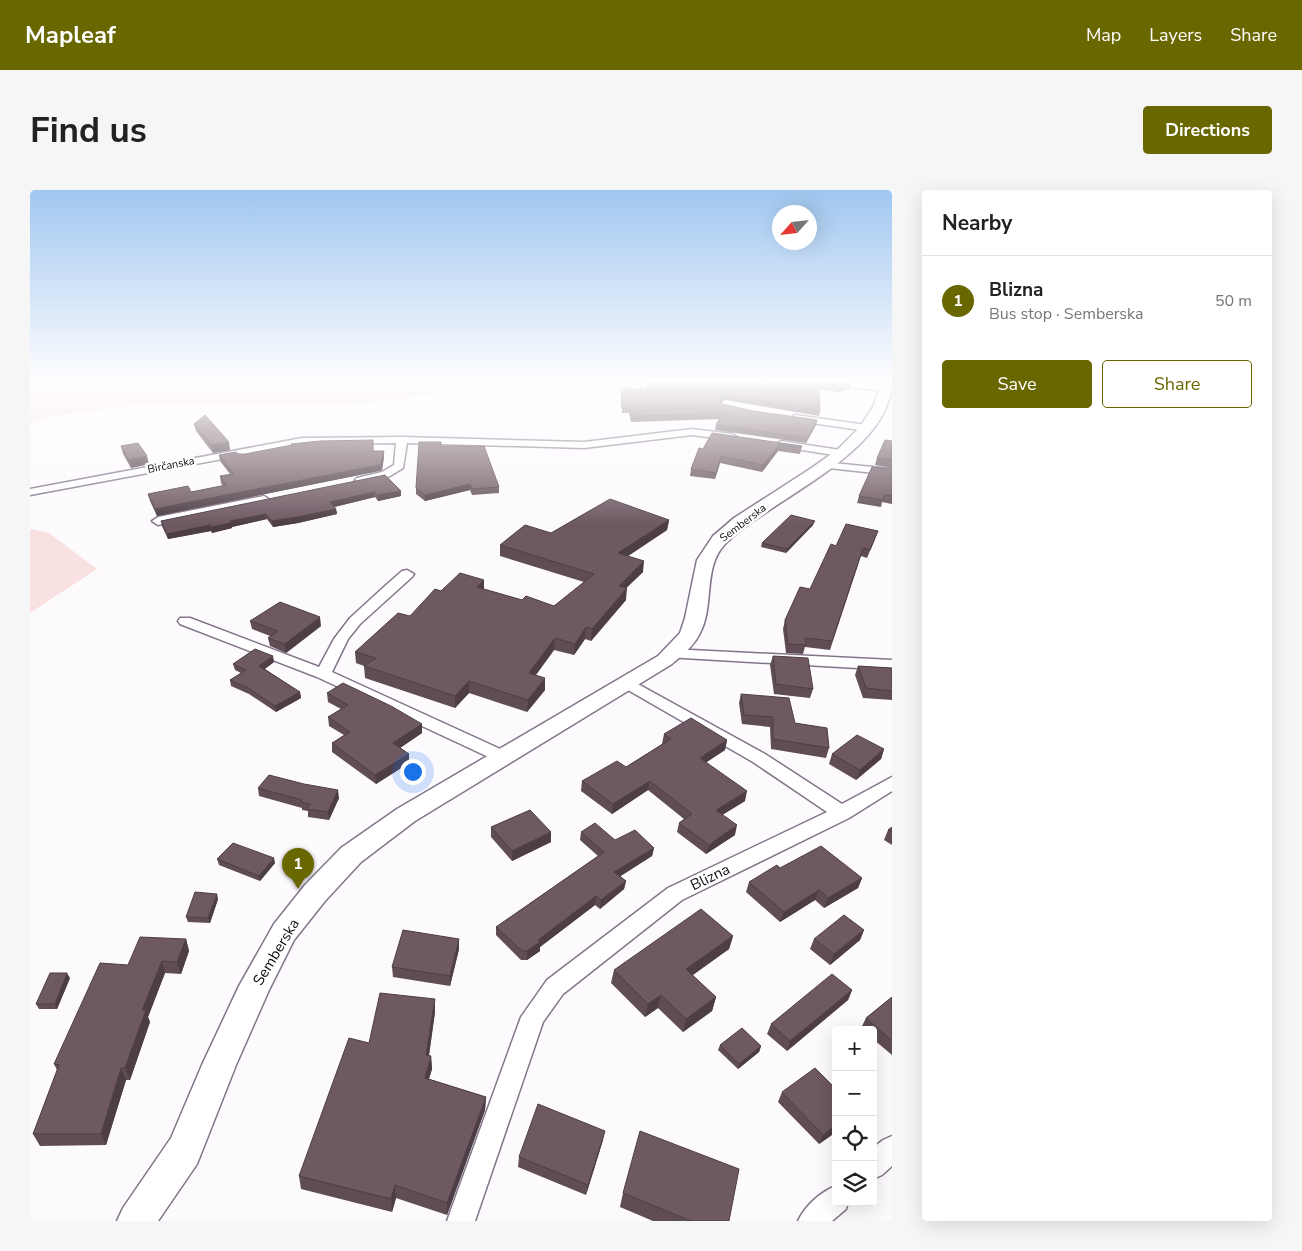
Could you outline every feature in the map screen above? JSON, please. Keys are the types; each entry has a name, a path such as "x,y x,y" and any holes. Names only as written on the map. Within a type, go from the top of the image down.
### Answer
{"main road":[{"name":"Semberska","path":"136,1221 184,1151 219,1065 255,986 284,932 315,892 351,855 406,815 665,660 692,631 700,581 708,557 718,541 736,526 832,459 867,428"}],"street":[{"name":"Birčanska","path":"30,492 302,441 402,440 584,445 692,432 739,438"},
{"path":"353,482 383,476 394,471 399,466 402,440"},
{"path":"766,442 892,472"},
{"path":"158,521 275,497"},
{"path":"323,674 331,663 341,640 370,605 407,574"},
{"path":"185,621 323,674 503,757"},
{"path":"671,654 892,665"},
{"path":"627,683 759,758 842,814"},
{"name":"Blizna","path":"462,1221 533,1018 555,987 675,894 842,814 892,783"},
{"path":"877,1162 892,1149"},
{"path":"812,1221 832,1204"}],"shaded area":[{"path":"30,529 49,533 97,569 30,613"}],"building":[{"path":"198,428 217,428 229,442 212,445"},
{"path":"738,428 812,428 807,438"},
{"path":"712,433 802,446 801,448 780,444 763,465 721,456 716,473 691,469 699,448 703,449"},
{"path":"373,440 373,451 384,451 379,465 155,509 148,494 188,486 191,492 226,485 220,476 234,474 219,455 236,452 238,454 245,454 291,444 320,441"},
{"path":"885,440 892,441 892,460 877,458"},
{"path":"419,442 441,442 441,446 484,446 499,487 472,489 470,484 425,495 416,488"},
{"path":"138,443 147,456 129,460 121,446"},
{"path":"872,467 892,469 892,496 884,495 883,500 859,496"},
{"path":"385,475 401,491 378,495 374,492 330,502 336,509 272,521 266,514 230,521 231,523 211,527 210,525 167,534 161,521"},
{"path":"610,499 669,520 618,553 644,561 619,586 627,588 592,629 586,627 575,644 555,638 529,673 545,678 528,700 469,681 455,696 364,666 376,658 355,652 398,613 410,616 435,589 441,591 460,573 484,580 477,587 522,600 526,596 554,606 594,574 500,545 525,525 551,533"},
{"path":"791,515 815,521 787,549 762,543"},
{"path":"846,524 878,531 870,550 863,548 832,641 805,638 806,645 788,644 785,620 800,587 810,589 831,544 836,546"},
{"path":"280,602 320,617 285,644 268,638 278,631 250,621"},
{"path":"255,649 273,656 259,666 300,692 275,706 248,688 230,680 246,670 233,664"},
{"path":"773,656 808,658 813,689 776,684"},
{"path":"858,666 892,668 892,691 866,688"},
{"path":"343,683 391,706 422,724 393,743 409,754 375,775 332,743 350,732 328,717 348,705 327,693"},
{"path":"741,694 789,698 795,723 827,728 829,748 773,739 773,717 744,715"},
{"path":"691,718 727,740 700,758 747,791 716,810 737,825 709,845 679,823 692,814 650,781 613,804 582,781 617,761 626,767 671,739 664,734"},
{"path":"857,735 884,749 860,770 832,754"},
{"path":"269,775 338,790 328,812 307,809 310,804 301,802 302,800 258,788"},
{"path":"530,810 551,832 512,851 491,827"},
{"path":"595,823 615,840 635,830 654,848 614,872 626,881 601,900 596,896 538,940 540,942 527,951 522,951 496,927 604,852 581,832"},
{"path":"233,843 274,858 259,876 217,859"},
{"path":"821,846 862,878 828,898 819,890 784,912 749,882 777,865 780,868"},
{"path":"195,892 217,894 208,918 186,917"},
{"path":"701,909 733,936 686,969 716,997 686,1019 661,995 648,1004 614,970"},
{"path":"844,915 864,930 834,954 814,939"},
{"path":"403,930 459,939 450,976 392,967"},
{"path":"140,937 186,939 177,962 162,961 142,1010 146,1010 125,1068 121,1068 101,1134 33,1134 59,1065 54,1064 100,963 128,965"},
{"path":"50,973 67,973 55,1004 36,1004"},
{"path":"832,974 852,990 790,1041 771,1024"},
{"path":"380,993 435,999 426,1055 431,1056 425,1078 486,1097 447,1203 395,1185 391,1199 299,1176 349,1038 369,1043"},
{"path":"892,997 892,1041 877,1026 866,1018"},
{"path":"742,1028 761,1046 739,1064 720,1045"},
{"path":"815,1068 832,1085 832,1128 823,1135 782,1092"},
{"path":"538,1104 605,1131 588,1185 519,1157"},
{"path":"640,1131 739,1169 729,1221 691,1221 623,1193"}],"place":[{"name":"Blizna","path":"298,889"}]}
